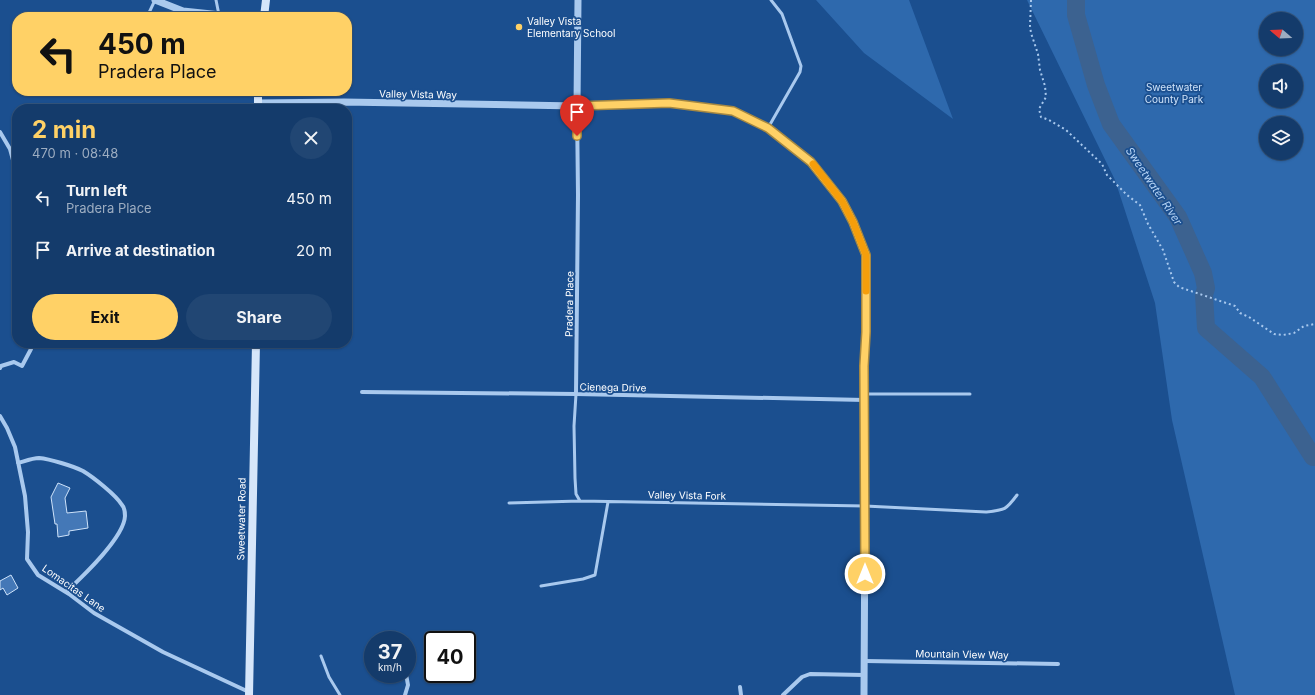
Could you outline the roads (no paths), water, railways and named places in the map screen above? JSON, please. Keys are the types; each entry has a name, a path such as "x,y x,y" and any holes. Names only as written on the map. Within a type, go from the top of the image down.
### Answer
{"main road":[{"path":"265,12 266,0"},
{"name":"Sweetwater Road","path":"249,694 256,348"}],"street":[{"path":"155,0 183,10 197,12"},
{"path":"577,106 578,0"},
{"name":"Valley Vista Way","path":"301,104 344,102 577,106 669,103 733,111 768,128 811,162 842,201 853,222 866,255 866,332 864,366 864,695"},
{"name":"Pradera Place","path":"576,394 578,194 577,106"},
{"path":"0,132 10,148 12,156"},
{"path":"0,368 1,366 14,362 22,366 31,348"},
{"name":"Cienega Drive","path":"362,392 865,397"},
{"name":"Lomacitas Lane","path":"0,416 15,446 25,496 28,532 27,559 38,575 66,592 94,613 163,652 249,694"},
{"path":"18,463 37,458 46,459 81,470 92,477 120,501 123,506 125,516 118,534 88,572 66,592"},
{"name":"Mountain View Way","path":"865,661 1058,664"},
{"path":"783,695 802,677 810,674 864,675"},
{"path":"405,695 408,683"},
{"path":"740,687 741,695"}],"lane":[{"path":"149,12 155,0"},
{"path":"216,0 218,12"},
{"path":"768,128 800,72 801,66 782,14 771,0"},
{"name":"Pradera Place","path":"576,394 574,426 575,478 576,494 580,501"},
{"path":"865,397 970,394"},
{"name":"Valley Vista Fork","path":"509,503 580,501 865,506 986,512 1001,511 1008,507 1016,495"},
{"path":"541,586 583,579 595,575 608,502"},
{"path":"321,656 329,677 340,695"}],"waterway":[{"name":"Sweetwater River","path":"1076,0 1076,15 1096,85 1111,124 1178,217 1203,273 1206,288 1204,295 1206,328 1262,377 1313,457 1315,457"}],"place":[{"name":"Valley Vista Elementary School","path":"519,27"}],"park label":[{"name":"Sweetwater County Park","path":"1174,92"}]}
